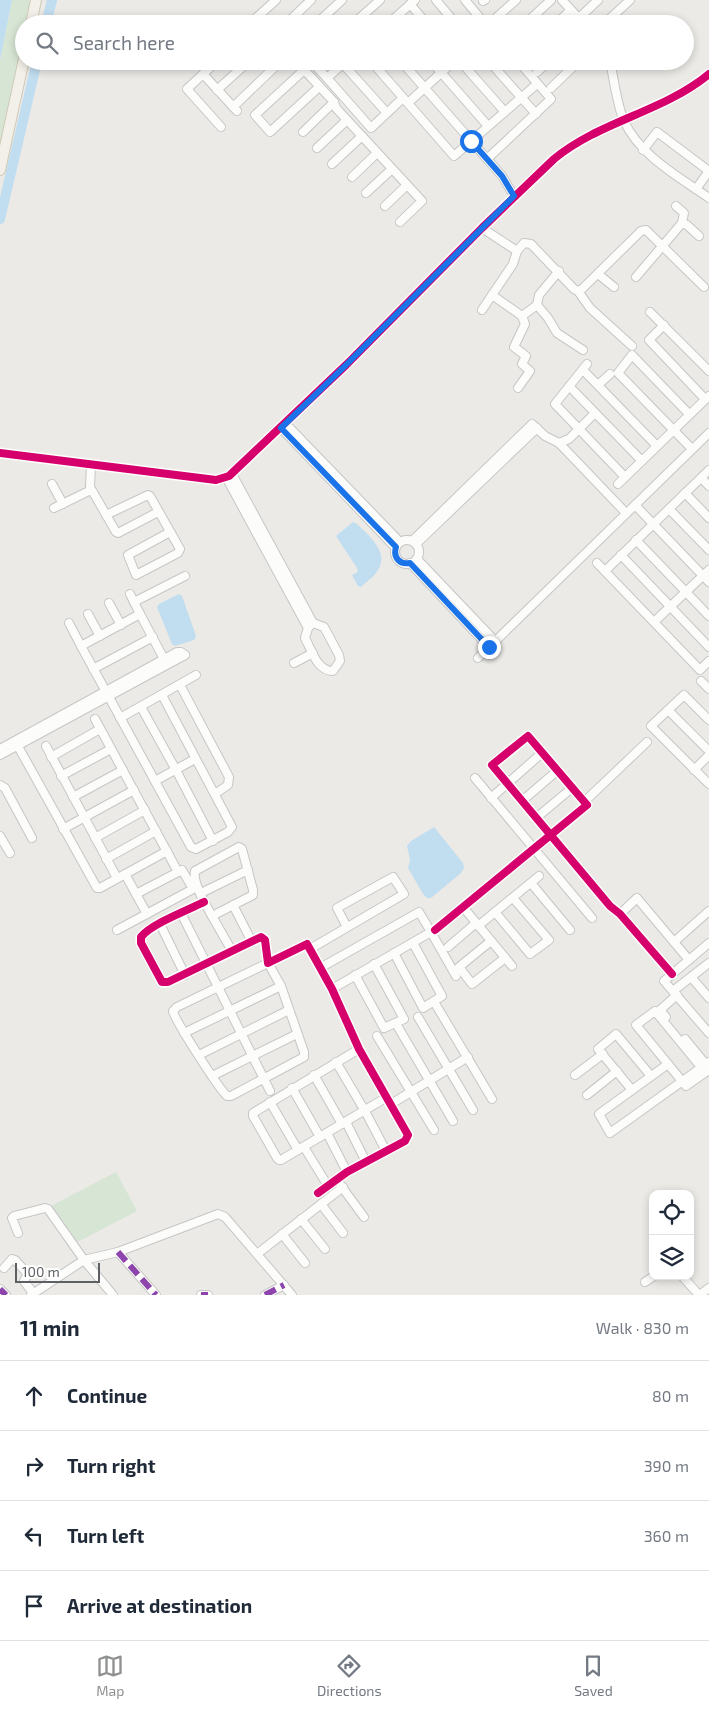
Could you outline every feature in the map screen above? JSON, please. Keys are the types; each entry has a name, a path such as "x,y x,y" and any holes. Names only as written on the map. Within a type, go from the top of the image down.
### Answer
{"main road":[{"path":"33,15 36,0"},
{"path":"0,170 22,70"}],"street":[{"path":"259,15 276,0"},
{"path":"295,15 311,0"},
{"path":"326,15 342,0"},
{"path":"363,15 380,0"},
{"path":"436,0 448,15"},
{"path":"464,0 477,15"},
{"path":"499,15 516,0"},
{"path":"535,15 551,0"},
{"path":"587,15 598,0"},
{"path":"614,15 630,0"},
{"path":"565,1 576,15"},
{"path":"400,15 412,2 421,15"},
{"path":"566,15 571,10"},
{"path":"207,70 187,89 221,127"},
{"path":"217,90 239,70"},
{"path":"203,74 235,109 273,70"},
{"path":"319,87 270,132 255,115 304,70 334,102 336,108 422,201 400,222"},
{"path":"319,70 371,128 387,113 424,88 444,70"},
{"path":"327,78 336,70"},
{"path":"351,70 387,113"},
{"path":"379,70 454,156 537,84"},
{"path":"409,70 502,176 514,196"},
{"path":"438,70 488,126"},
{"path":"468,70 505,112"},
{"path":"497,70 536,114"},
{"path":"487,159 551,100 525,70"},
{"path":"551,88 570,70"},
{"path":"612,70 623,120 632,136 643,150 709,198"},
{"path":"0,454 216,480 229,475 486,231 514,196 562,152 680,93 709,74"},
{"path":"303,132 334,102"},
{"path":"317,148 347,120"},
{"path":"643,150 657,132 709,171 696,189"},
{"path":"332,164 362,136"},
{"path":"352,177 377,153"},
{"path":"366,192 392,168"},
{"path":"384,206 407,185"},
{"path":"636,277 682,223 684,212 676,206"},
{"path":"682,223 699,236"},
{"path":"578,291 642,230 647,230 704,287"},
{"path":"486,231 517,251"},
{"path":"482,310 512,264 517,251 522,245 529,243 578,291 590,308 632,346"},
{"path":"522,316 537,305 539,295 559,271"},
{"path":"598,274 614,287"},
{"path":"492,295 522,316 525,324 514,348 526,356 522,364 530,370 518,388"},
{"path":"537,305 557,333 583,350"},
{"path":"650,312 709,371"},
{"path":"618,484 707,397 649,340 664,325"},
{"path":"689,414 632,355 618,373 692,449"},
{"path":"625,477 554,404 585,367 598,386 657,446"},
{"path":"598,386 610,374"},
{"path":"569,386 642,461"},
{"path":"559,443 569,439 595,413"},
{"path":"414,543 532,424 545,436 559,443 626,513"},
{"path":"283,425 398,544"},
{"path":"478,658 709,432"},
{"path":"91,465 91,490 116,532 118,533 158,512"},
{"path":"605,571 709,470"},
{"path":"229,475 310,625 305,638 320,667 326,671 333,671 340,661 339,655 324,627 310,625"},
{"path":"701,478 709,486"},
{"path":"52,484 63,504"},
{"path":"54,508 91,490"},
{"path":"685,493 709,518"},
{"path":"106,516 146,495 150,496 170,532 180,552 136,575 128,555 170,532"},
{"path":"635,505 709,582"},
{"path":"669,509 709,550"},
{"path":"404,540 414,543 419,549 413,561 403,564 398,561 394,552 398,544 404,540"},
{"path":"636,540 709,616"},
{"path":"620,556 709,647"},
{"path":"413,561 492,644"},
{"path":"597,563 700,670 709,661"},
{"path":"654,622 709,570"},
{"path":"134,602 185,576"},
{"path":"130,594 164,659"},
{"path":"109,603 121,625"},
{"path":"88,614 100,636"},
{"path":"81,646 140,614"},
{"path":"69,623 192,848 198,848 228,832 232,827 162,695"},
{"path":"93,669 153,637"},
{"path":"0,749 16,743 185,655 182,652 177,652 107,694"},
{"path":"294,663 313,653"},
{"path":"120,718 196,675"},
{"path":"701,681 709,688"},
{"path":"180,685 229,776 228,785 215,794"},
{"path":"709,720 684,695 651,726 709,784"},
{"path":"141,707 213,841"},
{"path":"668,710 709,752"},
{"path":"95,719 178,872"},
{"path":"51,757 100,729"},
{"path":"332,989 433,931 463,907 551,835 587,806 528,736 492,765 522,800 536,818 551,835 610,906 620,914 672,974"},
{"path":"584,802 647,742"},
{"path":"0,755 16,743"},
{"path":"16,743 95,887 100,888 167,851"},
{"path":"46,746 117,878"},
{"path":"61,776 111,749"},
{"path":"491,798 542,753"},
{"path":"694,770 709,756"},
{"path":"155,781 195,759"},
{"path":"73,797 122,770"},
{"path":"522,800 558,770"},
{"path":"475,778 592,918"},
{"path":"0,785 5,788 32,838"},
{"path":"536,818 572,788"},
{"path":"64,829 134,790"},
{"path":"95,838 144,810"},
{"path":"106,859 156,831"},
{"path":"0,836 10,853"},
{"path":"212,916 253,895 242,849 239,847 195,871 194,876 204,902 212,916 232,951"},
{"path":"117,930 193,889 182,870 136,894"},
{"path":"201,893 248,870"},
{"path":"125,874 147,914"},
{"path":"448,947 539,876"},
{"path":"310,949 404,894 393,877 336,908 347,927"},
{"path":"531,882 570,930"},
{"path":"495,912 530,954 549,940 513,898"},
{"path":"620,914 637,898 689,960"},
{"path":"204,902 142,935 141,943 162,982 168,982 232,951 264,938 268,963 282,986 304,1052 302,1059 228,1097 225,1095 184,1033 173,1011 177,1007 218,987 268,963 307,944 332,989 359,1049 408,1137 346,1172 318,1193"},
{"path":"233,906 252,942"},
{"path":"463,907 512,966"},
{"path":"674,942 709,911"},
{"path":"320,968 419,912 433,931 456,976"},
{"path":"181,913 270,1091"},
{"path":"160,924 185,974"},
{"path":"491,941 459,967 472,984 505,958"},
{"path":"394,953 423,1008 442,996 413,943"},
{"path":"709,943 664,980 709,1033"},
{"path":"707,1066 660,1010 691,977 709,963"},
{"path":"355,975 384,1028 404,1018 374,964"},
{"path":"691,977 709,998"},
{"path":"184,1033 282,986"},
{"path":"436,1005 492,1099"},
{"path":"199,1055 289,1010"},
{"path":"682,1082 636,1025 655,1011 707,1066"},
{"path":"418,1017 473,1110"},
{"path":"398,1027 453,1121"},
{"path":"212,1076 297,1034"},
{"path":"632,1090 598,1049 616,1034 651,1076"},
{"path":"377,1036 434,1130"},
{"path":"359,1049 256,1110 253,1114 279,1160 365,1110 411,1092 468,1057"},
{"path":"576,1075 603,1054"},
{"path":"336,1062 365,1110 386,1151"},
{"path":"668,1064 599,1114 610,1133 707,1066"},
{"path":"587,1095 617,1072"},
{"path":"314,1075 366,1162"},
{"path":"292,1088 324,1135 346,1172"},
{"path":"270,1102 328,1186"},
{"path":"336,1180 364,1217"},
{"path":"257,1254 342,1187"},
{"path":"321,1204 344,1233"},
{"path":"18,1233 12,1218 14,1216 45,1208 48,1209 84,1260 113,1295"},
{"path":"4,1268 12,1259 15,1260 28,1274 24,1281 32,1294 84,1260 118,1252 218,1214 225,1217 292,1295"},
{"path":"301,1219 324,1249"},
{"path":"282,1234 305,1262"},
{"path":"118,1252 156,1295"},
{"path":"645,1282 649,1279"},
{"path":"686,1280 699,1295 709,1288"},
{"path":"265,1295 284,1285"},
{"path":"0,1289 6,1295"},
{"path":"201,1295 208,1295"}],"green space":[{"path":"12,0 36,0 33,15 15,15 15,70 22,70 0,170 0,60"},
{"path":"116,1172 137,1211 72,1245 51,1206"}],"water":[{"path":"0,0 12,0 0,60"},
{"path":"353,522 376,544 380,550 381,557 381,563 376,573 361,587 358,586 352,575 358,572 357,568 336,536"},
{"path":"179,594 182,596 196,636 194,640 175,646 172,644 157,607 159,604"},
{"path":"434,827 463,863 464,868 461,873 431,898 427,898 408,868 410,860 407,846 411,841"}],"waterway":[{"path":"48,15 52,0"},
{"path":"0,219 35,70"}],"marked path":[{"path":"118,1252 156,1295"},
{"path":"265,1295 284,1285"},
{"path":"0,1289 6,1295"},
{"path":"201,1295 208,1295"}],"cycle path":[{"path":"0,453 216,480 229,476 346,365 482,228 554,159 591,135 672,98 709,74"},
{"path":"435,930 587,805 528,736 492,765 521,800 536,818 551,836 610,906 620,914 672,974"},
{"path":"204,902 161,922 141,937 141,943 162,982 168,982 261,937 265,940 268,963 307,944 332,989 359,1049 408,1135 405,1141 347,1172 318,1193"}],"route":[{"path":"471,141 502,176 514,196 281,428 396,547 394,552 398,561 403,564 410,563 489,647"}]}
